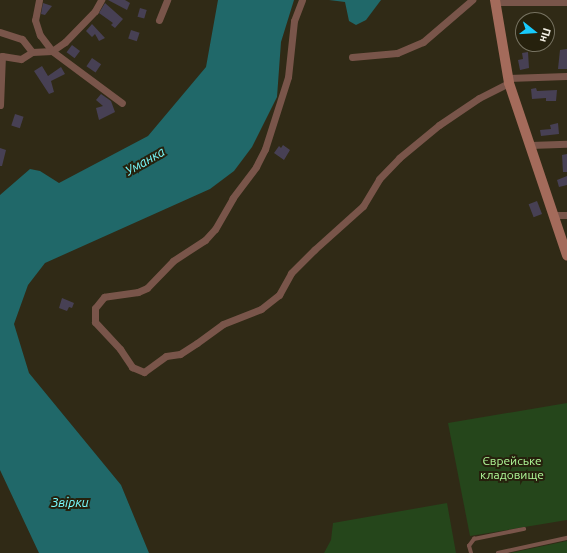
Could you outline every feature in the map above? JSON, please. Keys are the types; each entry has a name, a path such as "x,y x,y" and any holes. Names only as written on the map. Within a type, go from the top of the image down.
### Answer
{"main road":[{"path":"495,1 509,80 567,255"}],"street":[{"path":"39,0 35,20 40,35 52,51 122,103"},
{"path":"0,105 1,56 21,59 32,52 52,51 85,22 101,0"},
{"path":"159,20 167,0"},
{"path":"302,0 294,21 288,77 265,149 256,167 233,198 215,229 205,240 173,260 147,288 138,292 104,297 95,308 95,322 120,349 132,367 144,372 166,356 180,354 223,324 262,309 279,295 291,273 363,206 379,179 404,152 479,98 509,80 567,76"},
{"path":"352,57 396,54 423,42 472,0"},
{"path":"495,1 567,2"},
{"path":"0,32 22,38 32,52"},
{"path":"530,145 567,144"},
{"path":"554,215 567,215"}],"lane":[{"path":"471,553 469,546 474,539 524,529"},
{"path":"498,553 567,538"}],"green space":[{"name":"Єврейське кладовище","path":"567,403 567,520 470,536 448,423"},
{"path":"447,503 456,553 324,553 331,540 333,523"},
{"path":"567,541 567,553 510,553"}],"water":[{"name":"Звірки","path":"218,0 294,0 281,42 277,97 252,147 234,171 210,189 45,263 28,285 14,324 29,373 121,485 149,553 39,553 0,470 0,195 30,169 40,171 59,183 148,136 206,67"},
{"path":"329,0 381,0 366,20 356,25 349,21 345,2"}],"building":[{"path":"108,0 125,0 130,3 127,10"},
{"path":"43,3 52,6 45,15 41,14"},
{"path":"105,3 123,19 115,28 111,25 113,23 99,13"},
{"path":"140,8 147,10 144,19 138,17"},
{"path":"92,24 105,38 99,41 95,34 92,37 86,31"},
{"path":"131,30 140,33 137,41 128,39"},
{"path":"72,45 80,51 75,58 67,52"},
{"path":"567,49 567,69 558,69 560,50"},
{"path":"528,52 529,68 520,70 518,60 523,59 522,53"},
{"path":"92,58 101,64 96,72 86,66"},
{"path":"42,66 48,76 61,67 65,74 51,81 54,92 49,94 34,71"},
{"path":"536,88 537,91 557,90 556,101 546,101 546,98 532,99 531,89"},
{"path":"101,94 111,101 115,112 99,120 96,108 103,106 96,100"},
{"path":"15,114 24,117 20,128 11,125"},
{"path":"558,123 559,134 541,136 540,130 551,129 550,125"},
{"path":"283,145 290,150 284,160 274,153 279,146 281,148"},
{"path":"0,148 6,150 2,166 0,166"},
{"path":"567,154 567,172 563,172 562,155"},
{"path":"567,176 567,185 559,187 557,180"},
{"path":"537,201 542,214 534,217 529,204"},
{"path":"62,298 74,303 72,308 69,307 67,311 59,308"}],"water label":[{"name":"Уманка","path":"145,161"}]}
